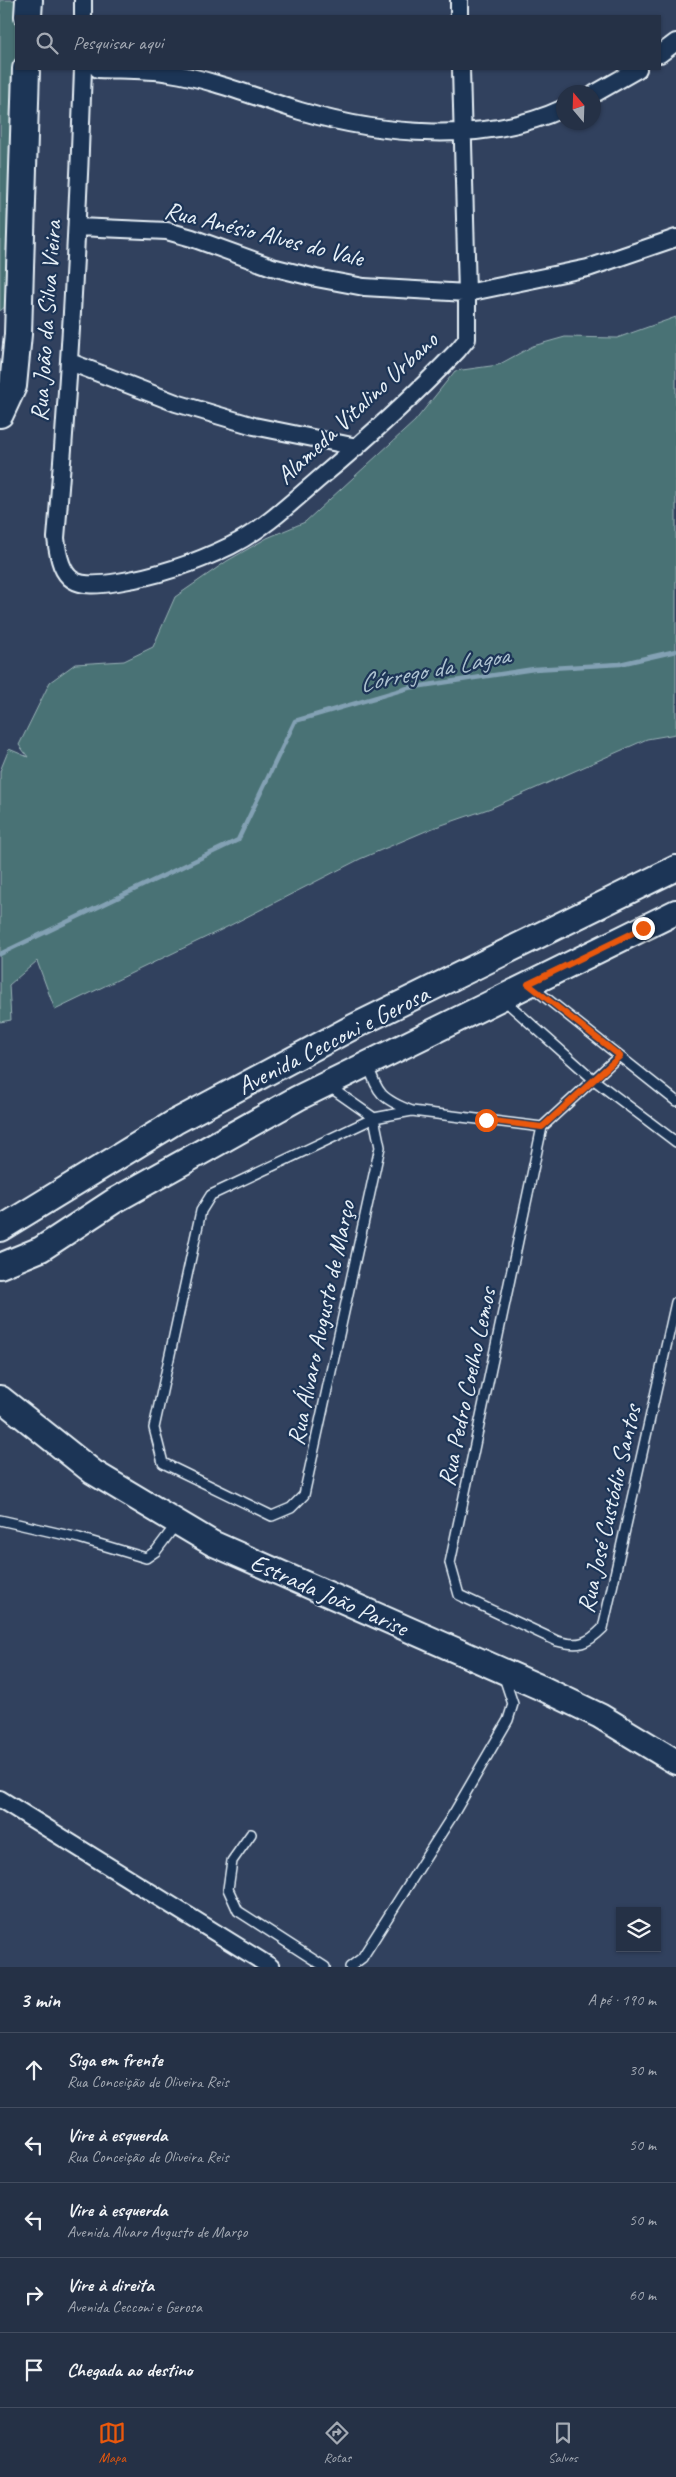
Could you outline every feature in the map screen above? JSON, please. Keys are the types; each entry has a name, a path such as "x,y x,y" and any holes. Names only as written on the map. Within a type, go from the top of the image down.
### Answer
{"main road":[{"path":"28,15 29,0"},
{"path":"2,406 13,386 9,327 26,70"}],"street":[{"path":"83,15 84,0"},
{"path":"459,0 459,15"},
{"path":"661,53 676,42"},
{"name":"Rua João da Silva Vieira","path":"66,575 58,558 56,538 70,362 78,227 83,70"},
{"path":"122,70 169,72 234,88 300,111 349,124 403,132 464,131 510,125 556,111"},
{"name":"Alameda Vitalino Urbano","path":"66,575 81,585 138,579 182,566 230,546 268,523 356,447 446,363 467,339 464,131 461,70"},
{"path":"601,90 636,70"},
{"name":"Rua Anésio Alves do Vale","path":"78,227 167,231 272,267 364,287 466,293"},
{"path":"466,293 588,268 676,238"},
{"path":"70,362 176,403 254,426 356,447"},
{"name":"Avenida Cecconi e Gerosa","path":"0,1229 175,1122 353,1027 673,877"},
{"name":"Avenida Cecconi e Gerosa","path":"0,1266 41,1249 114,1200 242,1127 500,997 676,912"},
{"path":"353,1027 368,1063"},
{"name":"Estrada João Parise","path":"0,1398 93,1472 212,1543 600,1716 676,1762"},
{"path":"0,1799 271,1967"}],"lane":[{"path":"528,984 676,1101"},
{"path":"500,997 594,1080 676,1142"},
{"path":"368,1063 374,1084 382,1096 389,1102 412,1111 542,1127 620,1056"},
{"path":"326,1084 374,1118 412,1111"},
{"name":"Rua Álvaro Augusto de Março","path":"374,1118 380,1147 304,1495 291,1508 272,1516 163,1463 154,1428 201,1211 211,1196 374,1118"},
{"name":"Rua Pedro Coelho Lemos","path":"514,1621 459,1595 450,1563 542,1127"},
{"name":"Rua José Custódio Santos","path":"514,1621 557,1641 570,1644 590,1642 603,1628 676,1302"},
{"path":"0,1520 78,1538 146,1558 156,1551 178,1523"},
{"path":"350,1967 362,1958 454,1814 508,1720 512,1704 502,1672"},
{"path":"251,1834 232,1861 228,1889 238,1911 325,1967"}],"green space":[{"path":"0,0 22,0 15,15 16,70 7,305 0,311"},
{"path":"676,317 676,734 647,739 491,808 433,828 360,859 223,929 55,1010 37,961 9,985 11,1020 0,1022 0,771 9,749 28,757 19,745 50,682 75,664 124,661 153,647 175,597 227,561 267,538 305,522 415,421 455,371 498,365 533,346 565,337 617,338"}],"waterway":[{"name":"Córrego da Lagoa","path":"0,954 238,840 295,721 408,688 534,669 620,664 676,651"}],"route":[{"path":"486,1120 542,1127 620,1056 528,984 643,928"}]}
